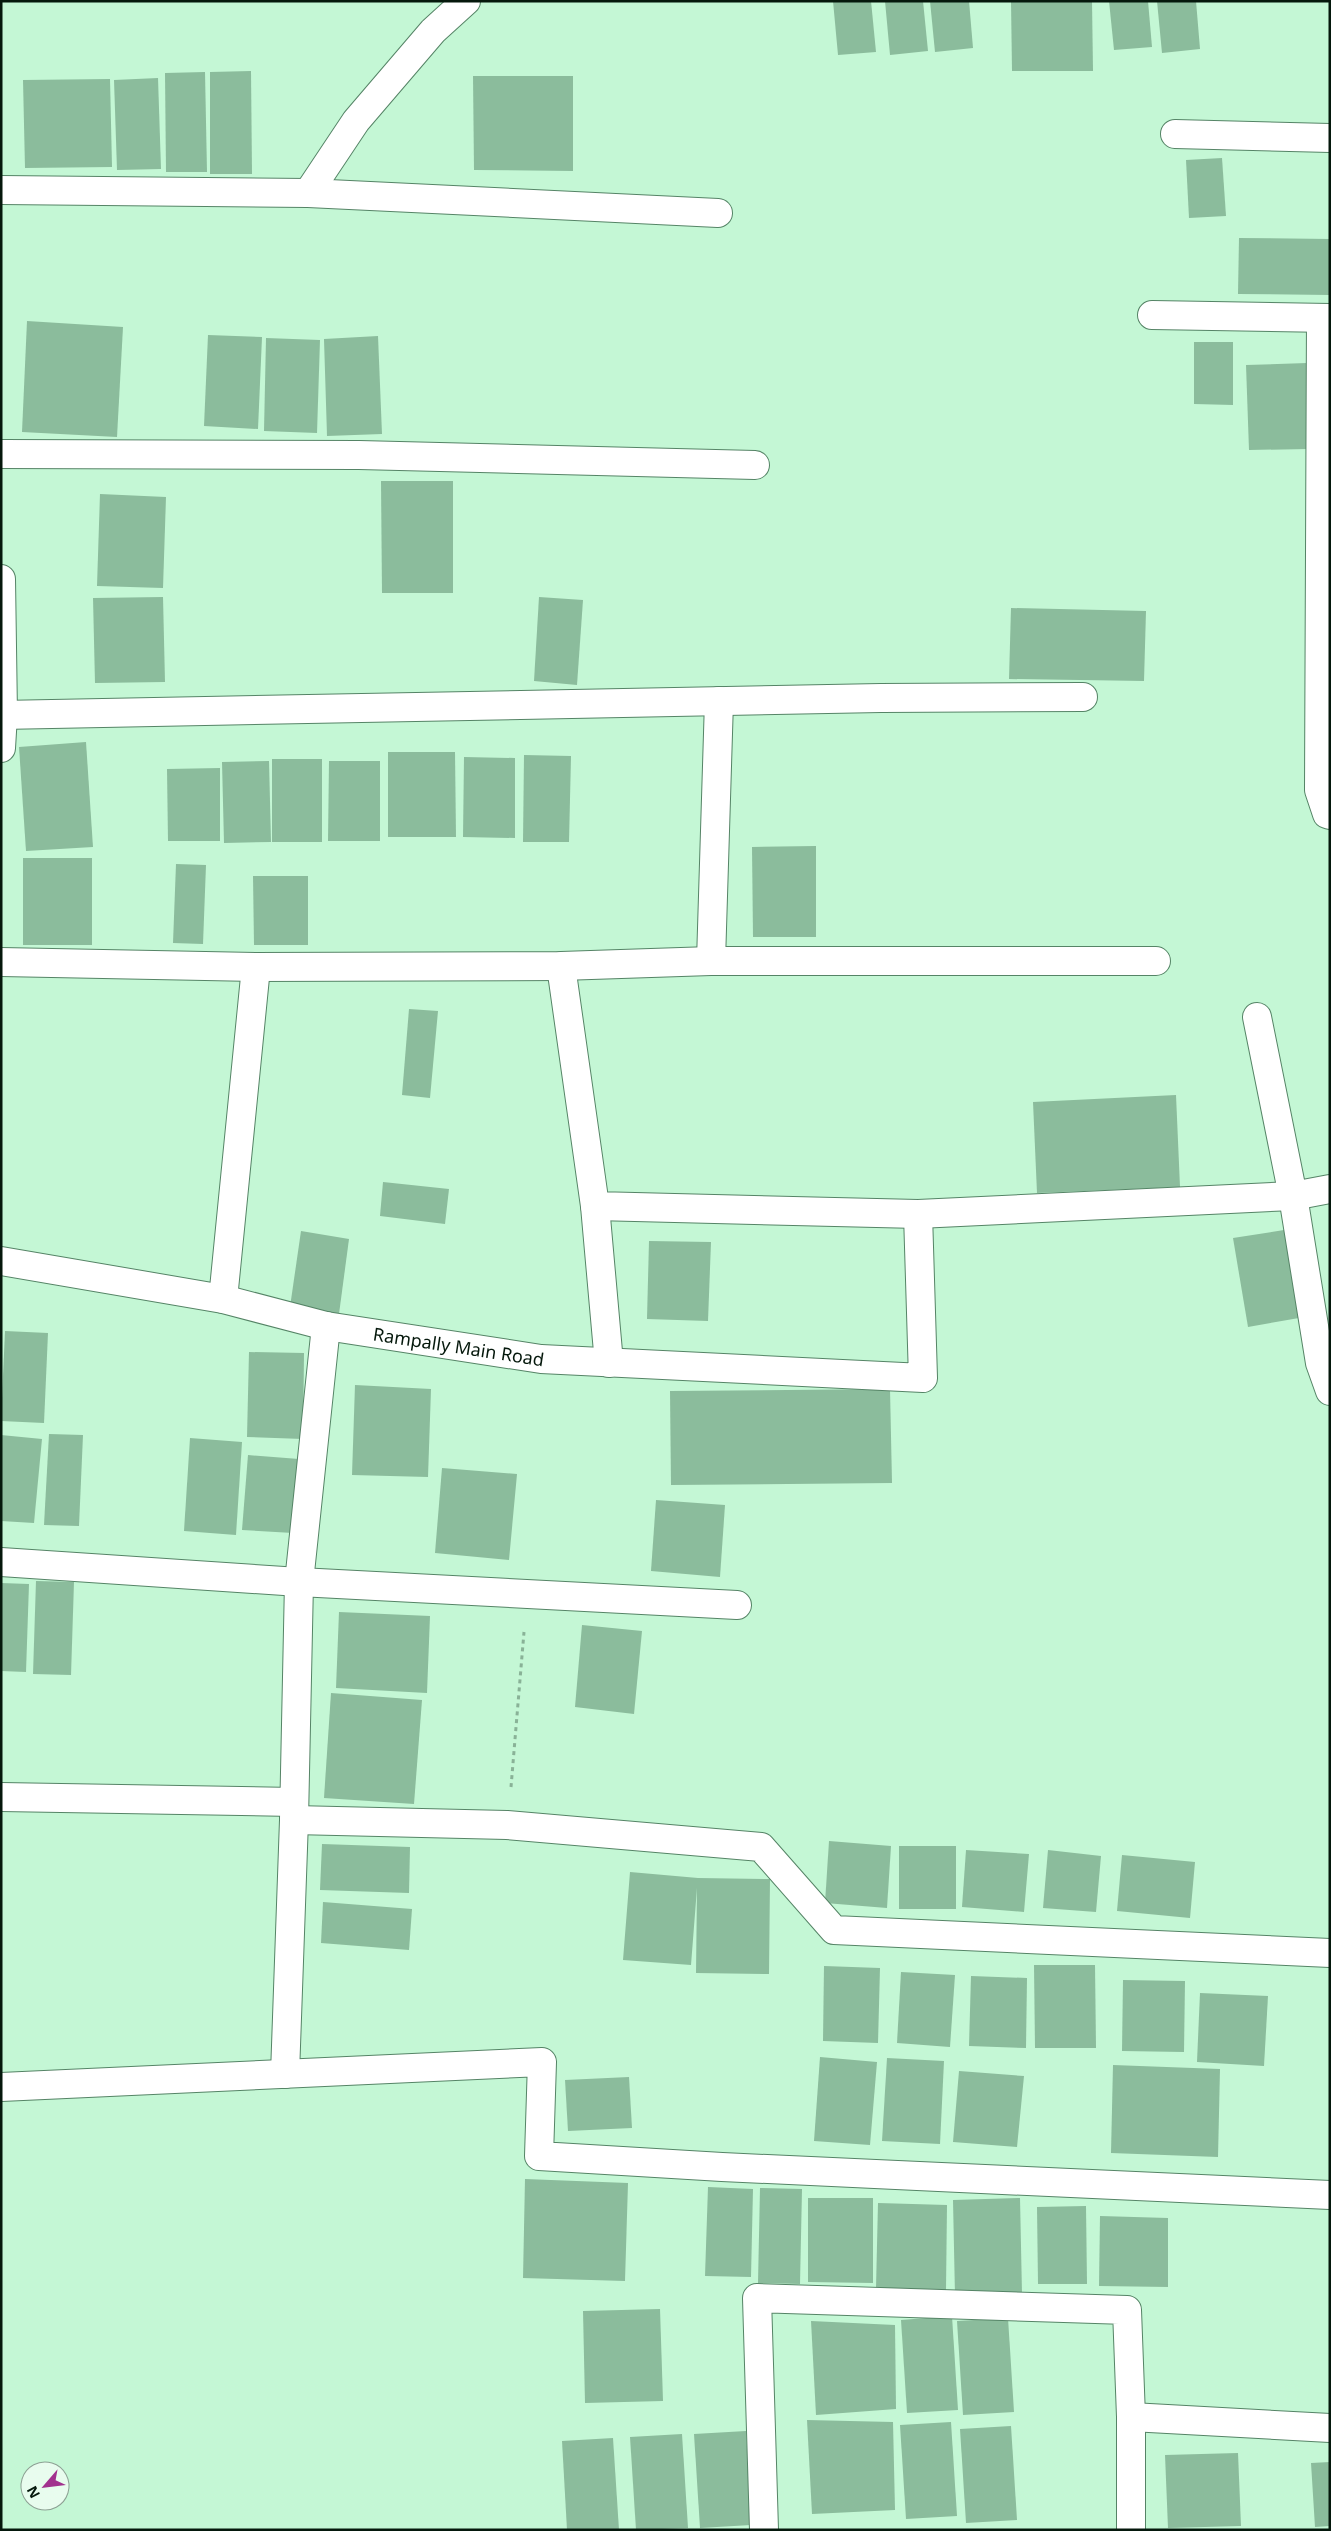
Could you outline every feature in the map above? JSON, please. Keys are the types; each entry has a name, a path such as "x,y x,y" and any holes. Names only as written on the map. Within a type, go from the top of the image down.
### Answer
{"street":[{"path":"308,193 356,121 432,31 466,1"},
{"path":"1175,134 1330,138"},
{"path":"1,190 308,193 718,213"},
{"path":"1152,315 1325,318 1325,640 1319,790 1327,814 1330,815"},
{"path":"1,454 360,455 754,465"},
{"path":"1,579 1,748"},
{"path":"2,715 719,701 1083,697"},
{"path":"711,962 719,701"},
{"path":"1,962 256,967 1156,960"},
{"path":"561,966 595,1206 609,1363"},
{"path":"223,1299 256,967"},
{"path":"1256,1017 1293,1196 1320,1363 1330,1391"},
{"path":"595,1206 918,1214 1293,1196 1330,1189"},
{"name":"Rampally Main Road","path":"1,1261 223,1299 326,1326 541,1359 923,1378 918,1214"},
{"path":"285,2074 294,1811 299,1582 326,1326"},
{"path":"1,1562 299,1582 737,1605"},
{"path":"1,1797 294,1811 507,1825 761,1848 834,1930 1330,1953"},
{"path":"1,2087 542,2062 539,2156 742,2168 1330,2195"},
{"path":"764,2530 757,2298 1127,2310 1131,2417 1131,2530"},
{"path":"1131,2417 1330,2428"}],"path":[{"path":"507,1825 528,1594"}],"building":[{"path":"833,1 871,1 876,52 838,55"},
{"path":"885,1 923,1 928,51 890,55"},
{"path":"930,1 969,1 973,48 935,52"},
{"path":"1011,1 1092,1 1093,71 1012,71"},
{"path":"1109,1 1148,1 1152,47 1114,50"},
{"path":"1157,1 1196,1 1200,49 1162,53"},
{"path":"251,71 252,174 210,174 210,72"},
{"path":"205,72 207,172 166,172 165,73"},
{"path":"473,76 573,76 573,171 474,170"},
{"path":"158,78 161,169 117,170 114,80"},
{"path":"110,79 112,167 25,168 23,80"},
{"path":"1222,158 1226,216 1189,218 1186,160"},
{"path":"1239,238 1330,239 1330,295 1238,294"},
{"path":"27,321 123,327 117,437 22,432"},
{"path":"208,335 262,337 258,429 204,426"},
{"path":"378,336 382,434 327,436 324,339"},
{"path":"266,338 320,340 317,433 264,431"},
{"path":"1194,342 1233,342 1233,405 1194,404"},
{"path":"1307,363 1308,449 1249,450 1246,365"},
{"path":"381,481 453,481 453,593 382,593"},
{"path":"100,494 166,497 163,588 97,586"},
{"path":"163,597 165,682 95,683 93,598"},
{"path":"539,597 583,600 577,685 534,681"},
{"path":"1011,608 1146,611 1144,681 1009,679"},
{"path":"86,742 93,847 26,851 19,747"},
{"path":"388,752 455,752 456,837 388,837"},
{"path":"524,755 571,756 569,842 523,842"},
{"path":"464,757 515,758 515,838 463,837"},
{"path":"272,759 322,759 322,842 272,842"},
{"path":"269,761 271,842 224,843 222,762"},
{"path":"329,761 380,761 380,841 328,841"},
{"path":"220,768 220,841 168,841 167,769"},
{"path":"816,846 816,937 753,937 752,847"},
{"path":"23,858 92,858 92,945 23,945"},
{"path":"176,864 206,865 203,944 173,943"},
{"path":"253,876 308,876 308,945 254,945"},
{"path":"409,1009 438,1011 430,1098 402,1095"},
{"path":"1176,1095 1180,1187 1037,1193 1033,1102"},
{"path":"383,1182 449,1189 445,1224 380,1216"},
{"path":"1284,1230 1299,1318 1248,1327 1233,1238"},
{"path":"301,1231 349,1239 339,1314 290,1307"},
{"path":"649,1241 711,1242 708,1321 647,1319"},
{"path":"5,1331 48,1333 44,1423 1,1421"},
{"path":"249,1352 304,1353 303,1439 247,1437"},
{"path":"355,1385 431,1389 428,1477 352,1475"},
{"path":"890,1389 892,1483 671,1485 670,1391"},
{"path":"49,1434 83,1435 79,1526 44,1525"},
{"path":"1,1435 42,1439 34,1523 1,1521"},
{"path":"190,1438 242,1442 236,1535 184,1531"},
{"path":"248,1455 299,1459 293,1533 242,1530"},
{"path":"442,1468 517,1474 509,1560 435,1553"},
{"path":"656,1500 725,1505 720,1577 651,1571"},
{"path":"36,1581 74,1582 71,1675 33,1674"},
{"path":"1,1583 29,1584 26,1672 1,1671"},
{"path":"339,1612 430,1616 427,1693 336,1688"},
{"path":"582,1625 642,1631 634,1714 575,1707"},
{"path":"331,1693 422,1700 414,1804 324,1798"},
{"path":"829,1841 891,1846 887,1908 825,1903"},
{"path":"322,1844 410,1847 409,1893 320,1890"},
{"path":"899,1846 956,1846 956,1909 899,1909"},
{"path":"966,1850 1029,1854 1024,1912 962,1907"},
{"path":"1048,1850 1101,1856 1096,1912 1043,1908"},
{"path":"1122,1855 1195,1862 1190,1918 1117,1911"},
{"path":"630,1872 698,1878 770,1879 769,1974 696,1973 697,1888 691,1965 623,1960"},
{"path":"323,1902 412,1909 409,1950 321,1943"},
{"path":"1034,1965 1095,1965 1096,2048 1035,2048"},
{"path":"824,1966 880,1968 878,2043 823,2041"},
{"path":"901,1972 955,1975 950,2047 897,2043"},
{"path":"971,1976 1027,1978 1026,2048 969,2046"},
{"path":"1123,1980 1185,1981 1184,2052 1122,2051"},
{"path":"1200,1993 1268,1996 1264,2066 1197,2062"},
{"path":"820,2057 877,2062 870,2145 814,2141"},
{"path":"887,2058 944,2061 940,2144 882,2141"},
{"path":"1113,2065 1220,2069 1218,2157 1111,2153"},
{"path":"959,2071 1024,2076 1017,2147 953,2142"},
{"path":"629,2077 632,2128 568,2131 565,2080"},
{"path":"525,2179 628,2183 625,2281 523,2278"},
{"path":"708,2187 753,2189 751,2277 705,2276"},
{"path":"760,2188 802,2189 800,2284 758,2283"},
{"path":"808,2198 873,2198 873,2283 808,2282"},
{"path":"1020,2198 1022,2294 955,2295 953,2200"},
{"path":"878,2203 947,2205 946,2290 876,2288"},
{"path":"1086,2206 1087,2284 1038,2284 1037,2207"},
{"path":"1100,2216 1168,2218 1168,2287 1099,2286"},
{"path":"660,2309 663,2401 585,2403 583,2311"},
{"path":"952,2316 958,2410 907,2413 901,2320"},
{"path":"1008,2318 1014,2412 963,2415 957,2321"},
{"path":"811,2321 895,2325 896,2409 816,2415"},
{"path":"807,2420 893,2422 895,2510 812,2514"},
{"path":"951,2422 957,2516 906,2519 900,2425"},
{"path":"1011,2426 1017,2520 966,2523 960,2429"},
{"path":"746,2431 751,2525 700,2528 694,2434"},
{"path":"682,2434 688,2528 636,2530 630,2437"},
{"path":"613,2438 619,2530 567,2530 562,2441"},
{"path":"1238,2453 1241,2526 1168,2528 1165,2455"},
{"path":"1330,2462 1330,2526 1315,2527 1311,2463"}]}
